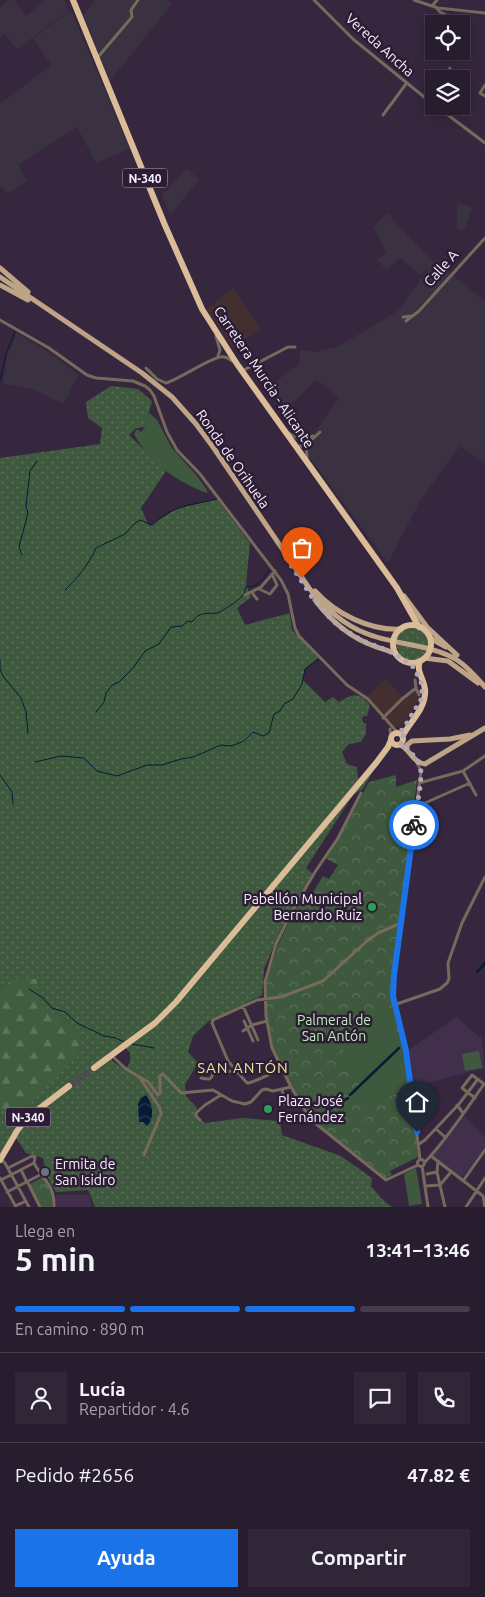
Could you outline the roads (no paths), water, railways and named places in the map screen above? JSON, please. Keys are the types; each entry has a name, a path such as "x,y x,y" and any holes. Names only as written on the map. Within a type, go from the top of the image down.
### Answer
{"highway":[{"name":"Carretera Murcia - Alicante","path":"72,0 182,266 206,316 242,371 398,588 419,627"},
{"path":"411,612 411,618 394,640 396,654 409,662 422,659"},
{"path":"404,628 419,627"},
{"name":"N-340","path":"419,627 426,631 430,638"},
{"path":"398,745 394,744 397,736 419,711 425,696 425,686 418,667 429,651 430,638"},
{"path":"94,1068 155,1023 176,1002 258,907 404,728 414,713 423,688 420,678 409,662"},
{"path":"376,763 403,742 397,736"},
{"name":"N-340","path":"0,1159 27,1118 69,1086"}],"main road":[{"path":"0,268 35,298 62,316 66,322"},
{"name":"Ronda de Orihuela","path":"0,277 142,372 184,409 309,588 326,608 348,625 365,634 437,652 457,660 485,688"},
{"path":"0,285 37,304 77,331 82,332"},
{"path":"267,527 272,531 308,583 321,598 334,608 365,624 386,628 404,628"},
{"path":"285,553 312,597 332,620 361,640 396,654"},
{"path":"398,588 427,627 474,672 485,688"},
{"path":"430,638 457,655"},
{"path":"422,659 443,659 451,662 485,688"},
{"path":"398,745 407,749 419,763 430,762 485,728"},
{"path":"397,736 412,741 450,739 477,732"},
{"path":"450,739 454,742 452,748"},
{"path":"407,749 408,743 412,741"}],"street":[{"path":"96,58 132,17 131,10 138,0"},
{"name":"Vereda Ancha","path":"314,0 353,40 378,58 406,84 425,98"},
{"path":"414,0 433,6 485,13"},
{"path":"433,6 437,0"},
{"path":"433,6 446,15"},
{"path":"383,115 406,84"},
{"path":"485,86 480,93 485,96"},
{"name":"Vereda Ancha","path":"447,115 485,143"},
{"name":"Calle A","path":"406,321 415,314 485,238"},
{"path":"403,317 415,314"},
{"path":"206,316 218,340 220,350 218,356"},
{"path":"0,320 49,348 86,375 96,378 134,382 145,386 154,396 167,432 177,450 200,474 288,594 295,628 299,636 347,685 368,699 397,736"},
{"path":"242,371 288,347 295,347"},
{"path":"212,360 228,351"},
{"path":"146,368 157,379 166,383 221,356 227,358 248,379"},
{"path":"277,420 294,436 306,439"},
{"path":"320,432 306,445 296,447 302,441 320,432"},
{"path":"302,441 306,445 306,457 390,578"},
{"path":"244,594 263,586 273,573"},
{"path":"258,589 270,594 272,593 277,585 273,573"},
{"path":"253,591 257,599"},
{"path":"415,680 419,695"},
{"path":"383,718 416,688"},
{"path":"389,726 397,736"},
{"path":"419,784 463,771 485,756"},
{"path":"421,772 430,762"},
{"path":"419,763 421,772 394,975 393,996 407,1059 420,1159 417,1162 420,1166 425,1186 428,1207"},
{"path":"463,771 476,795"},
{"path":"425,803 470,783"},
{"path":"361,793 338,838 315,872 276,944 265,982 267,1021 272,1048 281,1069 310,1119 386,1180 420,1166 431,1156 475,1098 484,1084 472,1075 462,1087 475,1098"},
{"path":"394,1005 440,989 447,983 449,979 448,963 462,923 485,877"},
{"path":"281,1069 251,1083 247,1083 224,1053 212,1021 265,998 282,997 323,981 367,940 401,923"},
{"path":"243,1006 258,1040"},
{"path":"244,1021 253,1041"},
{"path":"243,1031 252,1025 267,1021"},
{"path":"112,1055 126,1069 152,1085 158,1095 160,1093 160,1076 163,1074 181,1093 202,1092 209,1089 232,1101 245,1104 251,1102 262,1090 282,1090 291,1087"},
{"path":"201,1078 210,1080 217,1069 238,1073"},
{"path":"140,1078 160,1108 161,1114 144,1155"},
{"path":"418,1144 436,1129 478,1079"},
{"path":"282,1090 285,1104"},
{"path":"200,1120 196,1113 221,1095"},
{"path":"457,1105 463,1113"},
{"path":"436,1129 445,1137"},
{"path":"463,1181 485,1150"},
{"path":"8,1168 35,1156 35,1162 41,1175 45,1178 54,1195 54,1207"},
{"path":"431,1156 483,1196 485,1207"},
{"path":"0,1159 4,1161 29,1207"},
{"path":"420,1159 425,1162"},
{"path":"11,1174 35,1162"},
{"path":"26,1201 15,1207 0,1179 35,1162"},
{"path":"438,1162 437,1172 446,1207"},
{"path":"21,1170 40,1207"},
{"path":"427,1174 437,1172"},
{"path":"425,1186 440,1185 451,1172"},
{"path":"8,1192 41,1175"},
{"path":"466,1207 485,1178"}],"water":[{"path":"146,1095 152,1111 150,1123 147,1126 143,1122 139,1122 138,1104 141,1098"}],"waterway":[{"path":"0,381 6,354 15,331"},
{"path":"22,555 19,547 28,513 26,506 30,471 37,461"},
{"path":"65,590 83,570 96,548 125,534 140,520 152,525 175,509 217,499"},
{"path":"96,712 104,702 106,693 112,685 119,682 133,668 145,651 159,644 171,627 182,626 188,621 192,622 195,618 206,613 222,611 242,597 246,587 254,586 260,582 269,570"},
{"path":"35,762 61,756 84,758 97,771 117,776 147,765 162,765 193,757 221,745 234,745 244,741 253,732 263,736 269,733 274,714 280,711 284,704 293,699 302,684 305,669 318,659"},
{"path":"0,660 0,669 3,676 21,698 26,712 28,733"},
{"path":"0,775 12,792 13,804"},
{"path":"477,972 485,963"},
{"path":"29,989 43,998 52,1008 65,1012 77,1023 104,1036 116,1038 124,1042"},
{"path":"132,1044 154,1048"},
{"path":"350,1095 399,1048"},
{"path":"316,1118 348,1098"}],"tunnel":[{"path":"69,1086 94,1068"}],"place":[{"name":"Pabellón Municipal Bernardo Ruiz","path":"372,907"},
{"name":"Plaza José Fernández","path":"268,1109"},
{"name":"Ermita de San Isidro","path":"45,1172"}],"district":[{"name":"SAN ANTÓN","path":"243,1067"}],"park label":[{"name":"Palmeral de San Antón","path":"334,1028"}]}
